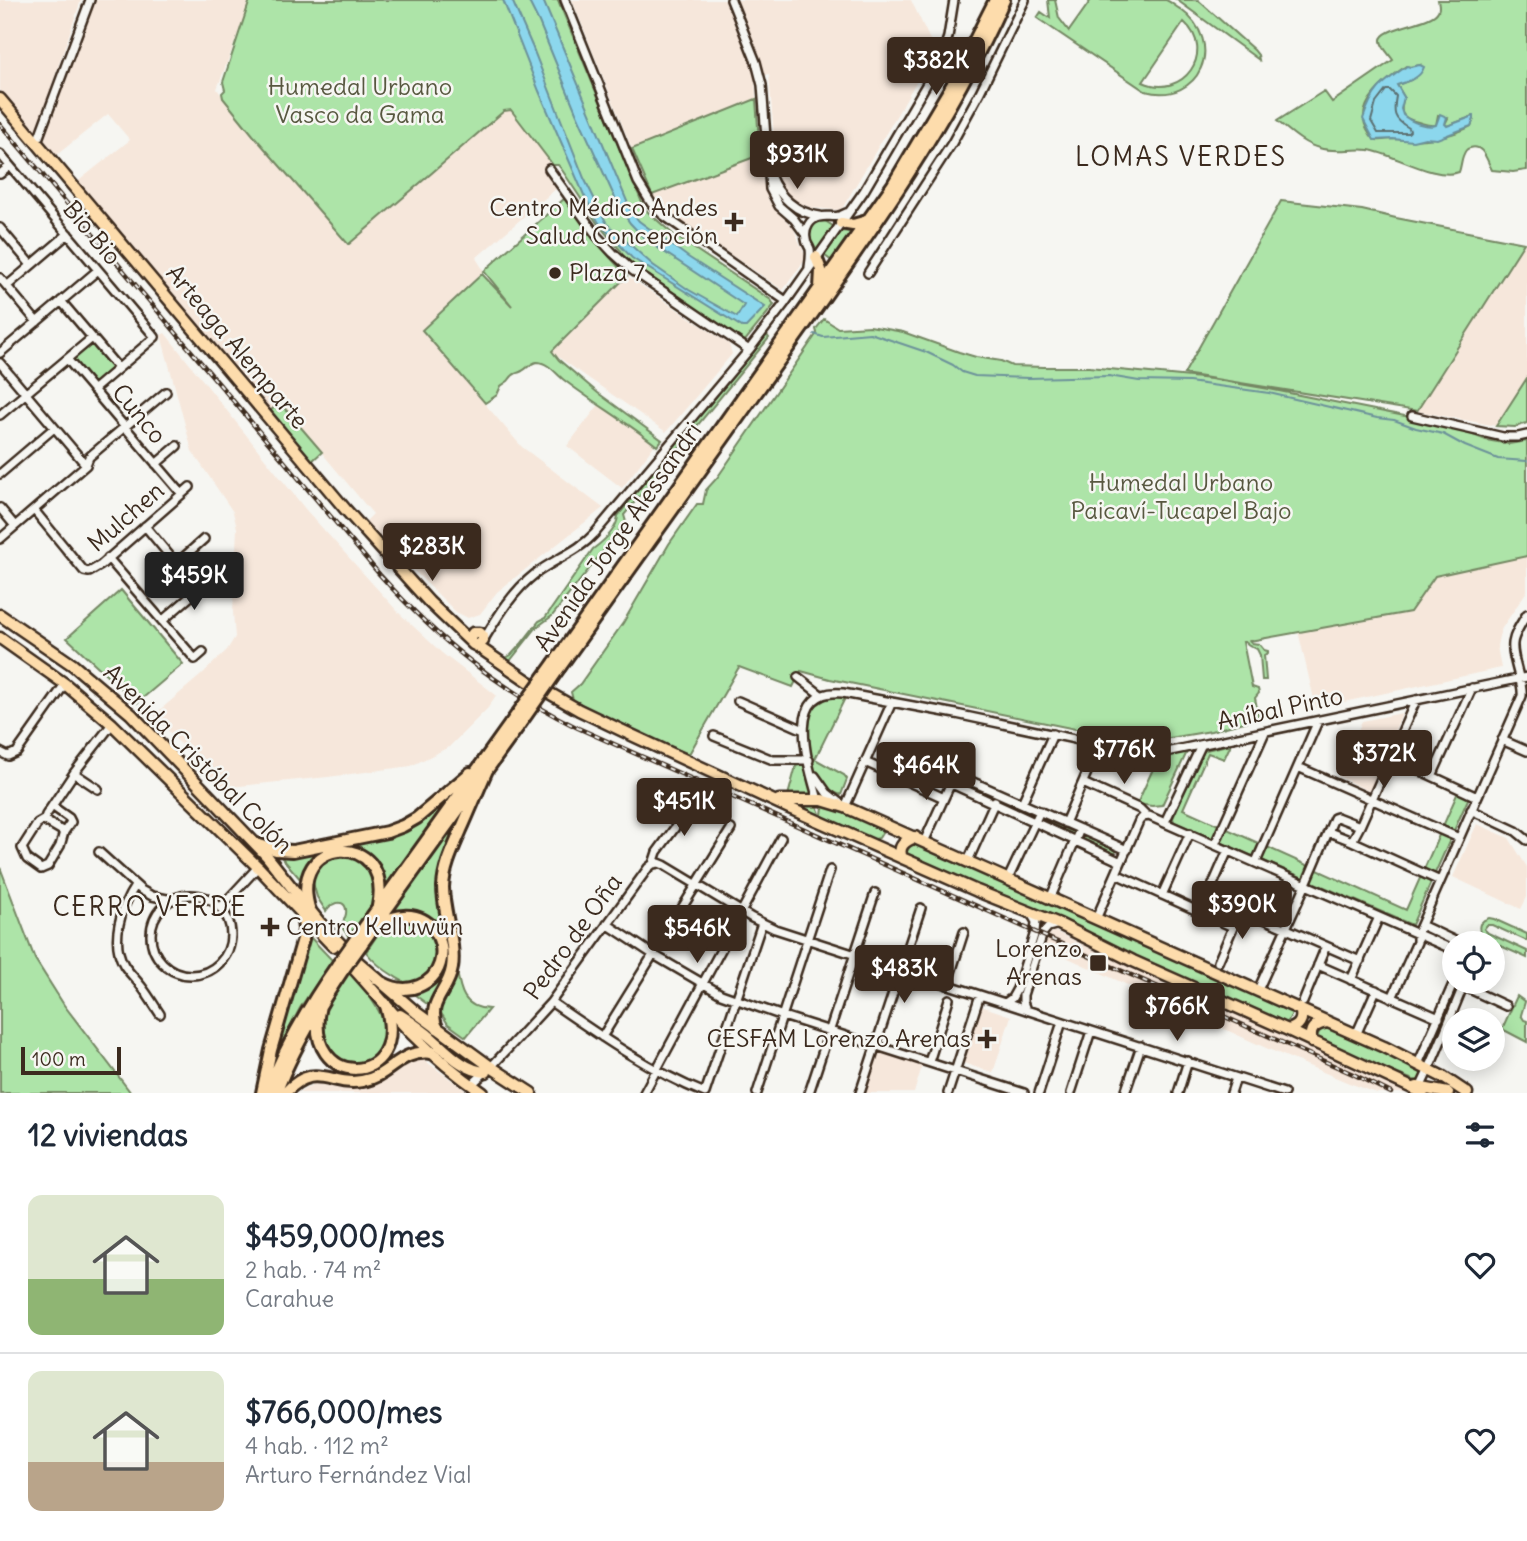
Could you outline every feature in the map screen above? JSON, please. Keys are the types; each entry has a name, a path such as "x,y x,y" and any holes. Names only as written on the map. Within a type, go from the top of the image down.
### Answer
{"highway":[{"name":"Avenida Jorge Alessandri","path":"557,665 897,177 970,53 995,0"},
{"name":"Avenida Jorge Alessandri","path":"358,942 373,929 514,725 889,205 945,114 1004,0"},
{"path":"837,220 853,225 867,221"},
{"path":"813,252 821,270 820,288"},
{"name":"Avenida Jorge Alessandri","path":"265,1093 297,1027 358,942 377,909 485,766"},
{"path":"256,844 276,850 293,851 395,830 410,823 485,766"},
{"path":"437,1028 433,1008 448,980 453,963 444,897 445,873 485,766"},
{"path":"265,1093 271,1050 303,939 305,891 309,871 329,853 354,852 364,856 375,868 378,876 380,888 377,909"},
{"path":"373,929 390,919 416,916 432,926 441,948 438,970 423,985 408,989 383,983"},
{"name":"Avenida Jorge Alessandri","path":"276,1093 299,1042 340,967"},
{"path":"320,1005 317,1032 324,1052 338,1064 355,1068 376,1062 387,1049 391,1025 388,1006"},
{"path":"285,1093 307,1078 324,1076 363,1081 412,1054 432,1054"}],"main road":[{"name":"Arteaga Alemparte","path":"0,99 406,579 446,618 478,639 496,659 528,681 579,709 772,799 902,858 1059,924 1125,958 1312,1042 1421,1090 1448,1093"},
{"name":"Avenida Cristóbal Colón","path":"0,615 73,664 122,706 256,844 285,877 306,912 335,948 388,1006"},
{"name":"Avenida Cristóbal Colón","path":"0,638 65,684 112,724 348,952 488,1070"},
{"path":"772,799 818,800 845,807 1258,990 1301,1005 1328,1022 1418,1064 1467,1093"},
{"path":"818,800 829,825"},
{"path":"882,849 890,839 890,827"},
{"path":"902,858 900,850 905,842 920,840"},
{"path":"1288,1030 1300,1023 1301,1005"},
{"path":"388,1006 432,1054 483,1093"},
{"path":"388,1006 464,1065 477,1072 488,1070 530,1093"},
{"path":"1312,1042 1312,1028 1328,1022"}],"street":[{"path":"37,142 90,0"},
{"path":"565,0 638,182 651,203 669,221 786,300"},
{"path":"731,0 756,62 762,85 769,184 779,206 805,234"},
{"path":"478,639 520,587 536,572 589,539 749,349 786,300 809,267 813,252 837,220 851,210 940,61 948,37 954,0"},
{"path":"868,273 952,143 1025,0"},
{"name":"Bio Bio","path":"0,154 155,337 118,368"},
{"path":"0,174 10,166"},
{"path":"549,169 597,236 613,253 632,270 749,349"},
{"path":"769,171 776,188 787,201 803,212 837,220"},
{"path":"813,252 805,234 812,221 822,216"},
{"path":"0,228 32,265"},
{"path":"7,286 68,234"},
{"path":"0,242 7,236"},
{"path":"0,353 98,270"},
{"path":"0,278 37,322"},
{"path":"61,302 118,368 93,390"},
{"path":"0,415 92,338"},
{"name":"Cunco","path":"67,359 182,494"},
{"path":"0,363 86,465"},
{"path":"0,539 86,465 89,457 166,392"},
{"path":"1412,416 1503,437 1527,435"},
{"path":"0,474 54,428"},
{"path":"156,464 177,446"},
{"name":"Mulchen","path":"34,510 84,571 89,572 96,569 190,487"},
{"path":"0,508 15,526"},
{"path":"145,526 198,590"},
{"path":"177,563 204,538"},
{"path":"108,558 195,659 203,652"},
{"path":"162,621 206,583"},
{"path":"1392,998 1417,942 1417,934 1522,694 1523,678 1513,654 1512,641 1527,614"},
{"path":"798,677 821,695 809,706 804,720 805,745 818,800"},
{"name":"Aníbal Pinto","path":"821,695 835,692 1100,745 1154,753 1172,752 1523,678"},
{"path":"0,752 8,756 17,752 65,684"},
{"path":"1432,776 1472,688"},
{"path":"1352,841 1416,700"},
{"path":"738,701 804,730"},
{"path":"811,770 827,793 845,807 892,702"},
{"path":"1256,862 1318,721"},
{"path":"52,806 71,820 60,846 47,867 41,869 27,859 22,847 38,823 45,819 52,806 75,773 112,724"},
{"path":"1215,844 1265,732"},
{"path":"1021,803 1053,734"},
{"path":"714,736 773,761 809,760"},
{"path":"1502,740 1527,751"},
{"path":"1065,823 1100,745"},
{"path":"1165,822 1201,746"},
{"path":"901,778 914,751"},
{"path":"1391,757 1477,797"},
{"path":"865,762 944,798"},
{"path":"1298,766 1459,838"},
{"path":"75,773 98,789"},
{"path":"920,840 955,774 1126,850"},
{"path":"950,783 1121,862"},
{"path":"1083,783 1140,809 1147,816 1442,945"},
{"path":"968,861 998,793"},
{"name":"Pedro de Oña","path":"471,1085 551,1002 653,864 657,852 693,803"},
{"path":"1471,810 1509,827 1527,840"},
{"path":"1008,879 1040,811"},
{"path":"1096,919 1141,819 1147,816"},
{"path":"1258,990 1334,818 1360,826"},
{"path":"45,819 64,832"},
{"path":"1509,827 1527,830"},
{"path":"602,1037 731,829"},
{"path":"1049,899 1080,830"},
{"path":"1328,832 1440,881"},
{"path":"1162,895 1190,833"},
{"path":"644,1093 781,838"},
{"path":"1201,912 1228,850"},
{"path":"99,852 135,886 148,894 172,900"},
{"path":"653,864 662,863 741,912 807,941 1283,1093"},
{"path":"220,908 258,867"},
{"path":"757,1093 830,870"},
{"path":"1116,874 1233,927"},
{"path":"135,886 125,903 121,917 118,951 125,966 160,1014"},
{"path":"809,1093 875,892"},
{"path":"1209,895 1360,961"},
{"path":"184,896 198,896 210,900 220,908 228,920 230,941 226,954 211,970 198,975 184,975 170,970 160,961 151,942 151,928 157,914 166,904 184,896"},
{"path":"860,1093 921,908"},
{"path":"1218,962 1241,909"},
{"path":"1004,1003 1012,998 1017,989 1035,932 1036,922 1029,911"},
{"path":"1351,980 1379,917"},
{"path":"551,1002 602,1037 681,1083 705,1093 762,923"},
{"path":"607,924 653,955 737,1000 1024,1093"},
{"path":"1026,1010 1023,996 1043,933 1048,927 1059,924"},
{"path":"1421,925 1442,935"},
{"path":"947,985 964,932"},
{"path":"1301,1005 1326,946"},
{"path":"1318,965 1439,1018"},
{"path":"1356,1035 1376,990"},
{"path":"1418,1064 1449,994"},
{"path":"1483,994 1506,1006"},
{"path":"948,1093 980,995"},
{"path":"929,1062 949,999"},
{"path":"1039,1093 1062,1022"},
{"path":"1071,1093 1091,1031"},
{"path":"1421,1090 1442,1036"},
{"path":"1125,1093 1141,1046"},
{"path":"1178,1093 1188,1061"},
{"path":"1231,1093 1236,1077"}],"shaded area":[{"path":"0,0 81,0 35,134 0,90"},
{"path":"96,0 251,0 217,89 253,135 508,105 565,181 476,258 484,271 421,330 522,447 603,508 497,592 480,614 468,618 456,612 365,522 373,514 281,404 270,411 76,183 130,140 108,114 54,157 42,142"},
{"path":"572,0 911,0 932,44 933,53 843,207 838,210 812,208 789,196 777,176 769,74 755,79 756,99 632,149"},
{"name":"Centro Médico Andes Salud Concepción","path":"760,155 768,199 775,210 793,227 806,258 783,290 679,220 652,195"},
{"path":"1524,243 1527,244 1527,378 1496,426 1417,411"},
{"path":"627,276 729,344 732,354 666,432 551,352"},
{"path":"165,333 306,510 399,613 443,654 496,695 488,708 449,747 411,766 220,788 154,715 227,650 235,637 233,612 237,528 233,512 192,451 161,335"},
{"path":"601,402 656,443 622,488 567,446"},
{"path":"1527,556 1527,591 1499,636 1497,646 1501,668 1316,708 1298,631 1410,612 1435,576"},
{"path":"1402,713 1370,792 1338,776 1362,721"},
{"path":"1477,824 1509,838 1527,867 1527,897 1521,909 1453,877"},
{"path":"1054,931 1408,1093 1377,1093 1349,1083 1044,947 1049,935"},
{"name":"CESFAM Lorenzo Arenas","path":"981,1006 1011,1016 993,1073 963,1063"},
{"path":"877,1051 922,1066 914,1093 863,1093"},
{"path":"417,1058 424,1060 469,1093 299,1093 313,1084 354,1088 376,1082 399,1065"}],"green space":[{"name":"Humedal Urbano Vasco da Gama","path":"250,0 558,0 643,205 674,235 771,300 774,305 745,341 622,257 621,251 597,223 562,170 558,165 553,165 511,110 504,111 348,244 223,98 223,82"},
{"path":"1048,0 1055,0 1059,18 1069,31 1091,0 1166,0 1194,23 1202,38 1204,54 1201,68 1192,81 1180,89 1164,93 1145,91 1037,18 1041,12 1050,18","holes":["1184,22 1193,34 1197,47 1196,59 1191,70 1182,79 1158,86 1143,82"]},
{"path":"1177,0 1198,0 1254,50 1259,60"},
{"path":"1438,0 1527,0 1527,170 1492,170 1481,150 1474,147 1465,152 1459,172 1438,173 1379,152 1319,148 1302,140 1277,121 1324,91 1332,102 1393,60 1384,49 1381,41 1383,36 1434,15 1439,10","holes":["1420,65 1411,80 1397,85 1404,97 1402,111 1405,117 1427,125 1436,125 1438,115 1448,118 1445,124 1447,126 1473,116 1471,126 1433,138 1373,138 1364,120 1369,101 1382,85 1406,66"]},
{"path":"756,99 760,155 652,195 632,149"},
{"path":"565,198 627,276 552,351 598,393 662,440 657,446 548,366 537,362 514,375 501,386 497,395 485,403 422,330 482,274 512,306 484,271"},
{"path":"1281,201 1362,210 1524,243 1417,411 1184,374"},
{"path":"818,221 825,221 841,231 852,232 832,261 809,243 809,227"},
{"name":"Humedal Urbano Paicaví-Tucapel Bajo","path":"824,319 838,328 870,326 903,332 959,352 1012,366 1089,367 1211,379 1445,424 1486,440 1509,444 1527,441 1527,556 1435,576 1410,612 1250,641 1268,651 1264,655 1266,680 1262,680 1257,649 1243,642 1252,687 1258,689 1259,693 1255,698 1259,718 1211,731 1164,739 1137,739 1095,733 801,671 793,687 739,667 689,754 636,733 573,700 571,692 580,684 623,623 669,544 697,504 703,504 706,490 717,478"},
{"path":"767,335 769,338 624,515 626,522 552,616 537,627 510,661 506,661 504,659 511,655 539,621 545,618 593,549 613,530 618,516"},
{"path":"91,342 113,369 92,387 69,360"},
{"path":"1527,378 1527,423 1515,427 1496,426"},
{"path":"280,403 322,452 312,461 270,411"},
{"path":"121,590 183,664 137,703 67,638"},
{"path":"834,694 846,696 815,759 847,779 841,795 825,785 805,761 809,710"},
{"path":"1231,744 1224,759 1208,753 1183,809 1406,910 1458,792 1469,797 1412,925 1174,822 1173,818 1202,751"},
{"path":"1187,752 1162,805 1137,804 1158,758"},
{"path":"805,764 822,819 786,803 796,766"},
{"path":"955,776 1117,850 1114,855 952,781"},
{"path":"453,795 383,892 380,872 370,859 358,850 309,864 302,881 282,858 281,855 412,826"},
{"path":"467,806 440,902 449,968 431,1007 411,992 442,968 431,920 417,913 386,918"},
{"path":"823,806 830,806 876,826 882,833 879,838 871,840 826,818 822,815"},
{"path":"912,843 1294,1010 1287,1023 1134,958 1081,930 905,855"},
{"path":"332,856 355,856 373,871 375,900 349,937 341,926 346,914 345,905 335,903 326,911 317,897 313,883 308,880 312,872"},
{"path":"0,867 35,959 64,1005 131,1093 0,1093"},
{"path":"397,919 416,920 433,933 438,954 432,972 410,986 383,968 366,952 382,928"},
{"path":"1494,919 1527,934 1527,941 1492,925 1487,925 1484,929 1486,931 1480,931 1479,926 1484,920"},
{"path":"309,936 332,960 300,1008 275,1056"},
{"path":"1505,941 1527,951 1527,958 1505,948"},
{"path":"456,966 464,996 473,1005 489,1009 466,1037 448,1024 437,1007"},
{"path":"350,971 377,1008 386,1031 385,1040 376,1055 361,1063 352,1064 334,1057 325,1041 323,1029 327,1007"},
{"path":"1517,996 1525,1002 1521,1015 1527,1021 1527,1042 1505,1031 1505,1022"},
{"path":"1324,1023 1408,1062 1425,1072 1421,1080 1416,1081 1314,1042"}],"water":[{"path":"503,0 512,0 584,178 607,224 653,265 689,290 737,317 744,305 646,240 619,207 528,0 543,0 631,211 639,221 688,257 765,307 746,327 632,258 599,223 539,91"},
{"path":"1407,66 1424,67 1420,74 1397,85 1404,97 1401,109 1403,115 1428,126 1436,125 1440,114 1447,117 1447,126 1474,116 1471,126 1437,139 1374,140 1363,119 1374,94"}],"waterway":[{"path":"814,334 823,337 870,333 926,352 962,372 975,376 1109,376 1139,381 1189,382 1269,393 1394,420 1443,434 1498,459 1527,461"}],"railway":[{"path":"0,124 380,575 425,622 495,680 578,728 1391,1093"}],"place":[{"name":"Centro Médico Andes Salud Concepción","path":"734,222"},
{"name":"Plaza 7","path":"555,273"},
{"name":"Centro Kelluwün","path":"270,927"},
{"name":"Lorenzo Arenas","path":"1098,963"},
{"name":"CESFAM Lorenzo Arenas","path":"987,1039"}],"district":[{"name":"LOMAS VERDES","path":"1181,157"},
{"name":"CERRO VERDE","path":"150,907"}]}
